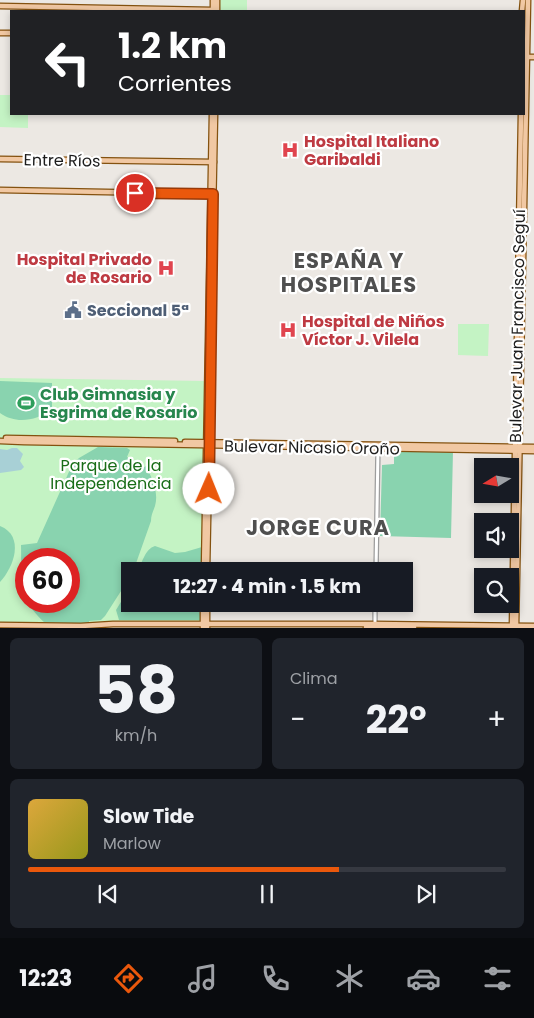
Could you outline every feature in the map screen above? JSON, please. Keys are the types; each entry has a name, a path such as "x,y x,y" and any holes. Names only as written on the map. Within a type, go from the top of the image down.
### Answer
{"main road":[{"name":"Bulevar Juan Francisco Seguí","path":"525,58 528,0"},
{"path":"0,6 171,10"},
{"path":"525,58 534,58"},
{"path":"206,562 213,115"},
{"name":"Bulevar Juan Francisco Seguí","path":"517,449 521,115"},
{"name":"Bulevar Juan Francisco Seguí","path":"514,627 524,115"},
{"name":"Entre Ríos","path":"0,159 212,162"},
{"path":"0,190 212,194"},
{"name":"Bulevar Nicasio Oroño","path":"0,439 534,449"},
{"path":"205,612 205,626"},
{"path":"0,625 534,626"},
{"path":"375,625 469,628"}],"street":[{"path":"376,562 378,446"},
{"path":"375,625 376,612"}],"green space":[{"path":"217,0 247,0 247,10 217,10"},
{"path":"0,95 10,95 10,115 28,115 28,128 0,127"},
{"path":"458,324 489,324 488,356 458,355"},
{"name":"Parque de la Independencia","path":"0,378 207,381 204,562 121,562 121,612 203,612 203,624 0,625"},
{"name":"Club Gimnasia y Esgrima de Rosario","path":"0,381 52,383 52,410 33,419 20,420 6,417 0,413"},
{"path":"98,447 127,448 130,450 127,457 135,462 140,470 146,466 153,480 156,501 136,562 121,562 121,591 105,616 101,620 89,621 86,624 45,623 35,613 80,613 80,548 21,548 21,545 37,543 72,465 79,458"},
{"path":"394,451 453,451 451,538 380,536 382,465 394,464"},
{"path":"0,526 13,537 15,552 5,576 0,582"},
{"path":"155,546 175,553 202,547 202,562 141,562 146,553"},
{"path":"121,602 121,612 201,612 201,620 119,620 116,610"}],"water":[{"path":"17,448 23,454 20,461 24,467 21,470 0,473 0,449 7,450"}],"place":[{"name":"Hospital Italiano Garibaldi","path":"290,150"},
{"name":"Hospital Privado de Rosario","path":"166,268"},
{"name":"Seccional 5ª","path":"73,310"},
{"name":"Hospital de Niños Víctor J. Vilela","path":"288,330"},
{"name":"Club Gimnasia y Esgrima de Rosario","path":"26,403"}],"district":[{"name":"ESPAÑA Y HOSPITALES","path":"349,273"},
{"name":"JORGE CURA","path":"318,528"}],"route":[{"path":"135,193 213,194 209,489"}]}
